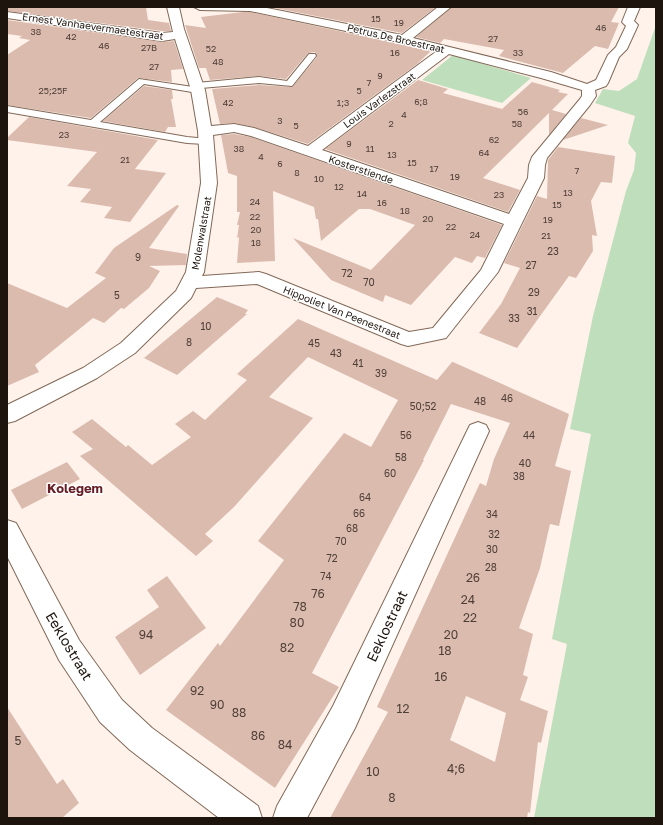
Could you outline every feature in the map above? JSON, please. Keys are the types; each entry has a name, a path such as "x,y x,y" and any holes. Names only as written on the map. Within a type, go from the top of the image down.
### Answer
{"street":[{"name":"Molenwalstraat","path":"7,415 90,373 128,348 156,323 184,294 195,272 209,183 205,136 198,88 172,7"},
{"name":"Petrus De Broestraat","path":"200,7 250,8 404,38 588,88"},
{"path":"404,38 445,7"},
{"path":"588,88 601,83 614,55 621,49 632,25 628,22 634,7"},
{"name":"Ernest Vanhaevermaetestraat","path":"7,14 162,37 180,35"},
{"name":"Louis Varlezstraat","path":"311,151 447,50"},
{"name":"Hippoliet Van Peenestraat","path":"190,282 259,278 408,339 439,333 489,272 536,178 537,165 540,157 585,102 589,96 588,88"},
{"name":"Kosterstiende","path":"205,136 234,128 254,132 515,222"},
{"name":"Eeklostraat","path":"289,818 344,717 478,431"},
{"name":"Eeklostraat","path":"7,532 69,650 111,711 141,739 246,818"}],"lane":[{"path":"281,95 312,56"},
{"path":"93,123 142,81 198,88 259,80 290,84"},
{"path":"7,109 187,140 205,136"}],"green space":[{"path":"656,25 656,818 534,818 567,644 552,639 591,434 570,429 593,316 626,191 634,170 636,153 628,143 635,116 595,103 603,89 619,91 637,79"},
{"path":"453,55 531,78 502,103 422,80"}],"building":[{"path":"7,7 146,7 148,20 169,23 171,31 7,11"},
{"path":"270,7 436,7 402,33"},
{"path":"452,7 619,7 611,22 619,23 608,49 595,46 563,73 499,56 504,50 444,39 440,43 416,37"},
{"path":"250,12 431,51 417,64 308,144 254,127 234,123 220,124 212,89 259,85 292,87 317,57 315,52 308,53 286,79 259,76 210,80 206,68 199,68 185,25 206,28 201,17"},
{"path":"7,20 162,42 174,41 183,69 171,70 172,82 138,78 91,118 7,105 7,55 30,40 19,38 22,36 7,34"},
{"path":"418,80 448,89 443,93 502,109 532,82 560,90 558,92 568,94 552,110 566,114 549,135 549,113 483,178 520,190 508,212 325,149"},
{"path":"144,86 172,90 173,99 171,99 176,127 168,127 165,132 103,121"},
{"path":"29,117 158,140 135,169 166,173 130,222 104,218 112,207 80,202 91,189 67,186 97,152 7,140 7,138"},
{"path":"581,118 608,125 563,140"},
{"path":"234,134 251,137 502,225 485,258 477,256 472,263 455,257 411,305 385,295 383,302 331,280 293,238 371,270 415,225 370,209 359,209 321,241 318,219 316,219 314,207 273,191 275,261 237,263 239,237 237,238 239,225 237,225 240,212 237,212 237,176 228,173 221,135"},
{"path":"558,147 615,156 612,183 601,182 591,201 597,236 592,235 593,251 576,278 569,276 517,348 479,333 501,304 520,268 504,263 537,196 547,199 548,160"},
{"path":"177,205 179,206 149,248 187,254 186,265 149,266 160,271 149,288 124,309 121,308 104,323 93,318 35,365 39,372 7,386 7,283 67,308 106,278 95,273 114,248"},
{"path":"217,297 248,310 245,314 247,314 177,375 144,358"},
{"path":"298,319 437,380 453,362 569,414 555,466 571,471 559,526 550,524 540,568 519,628 533,634 523,675 528,677 520,700 548,711 541,743 538,742 530,813 528,812 527,818 330,818 388,712 377,707 480,483 486,486 494,459 510,423 451,404 424,460 312,673 339,687 275,788 166,710 218,643 220,646 284,560 258,541 344,433 371,447 398,400 308,357 269,397 313,418 234,507 205,534 213,541 196,556 80,456 93,449 72,432 92,419 126,447 128,445 152,465 191,437 175,424 193,411 205,420 247,380 237,374","holes":["466,696 506,713 495,762 450,740"]},
{"path":"67,462 80,479 22,509 11,490"},
{"path":"167,576 206,628 140,675 115,637 159,607 147,590"},
{"path":"7,707 57,784 63,779 79,803 62,818 7,818"}],"district":[{"name":"Kolegem","path":"75,488"}]}
